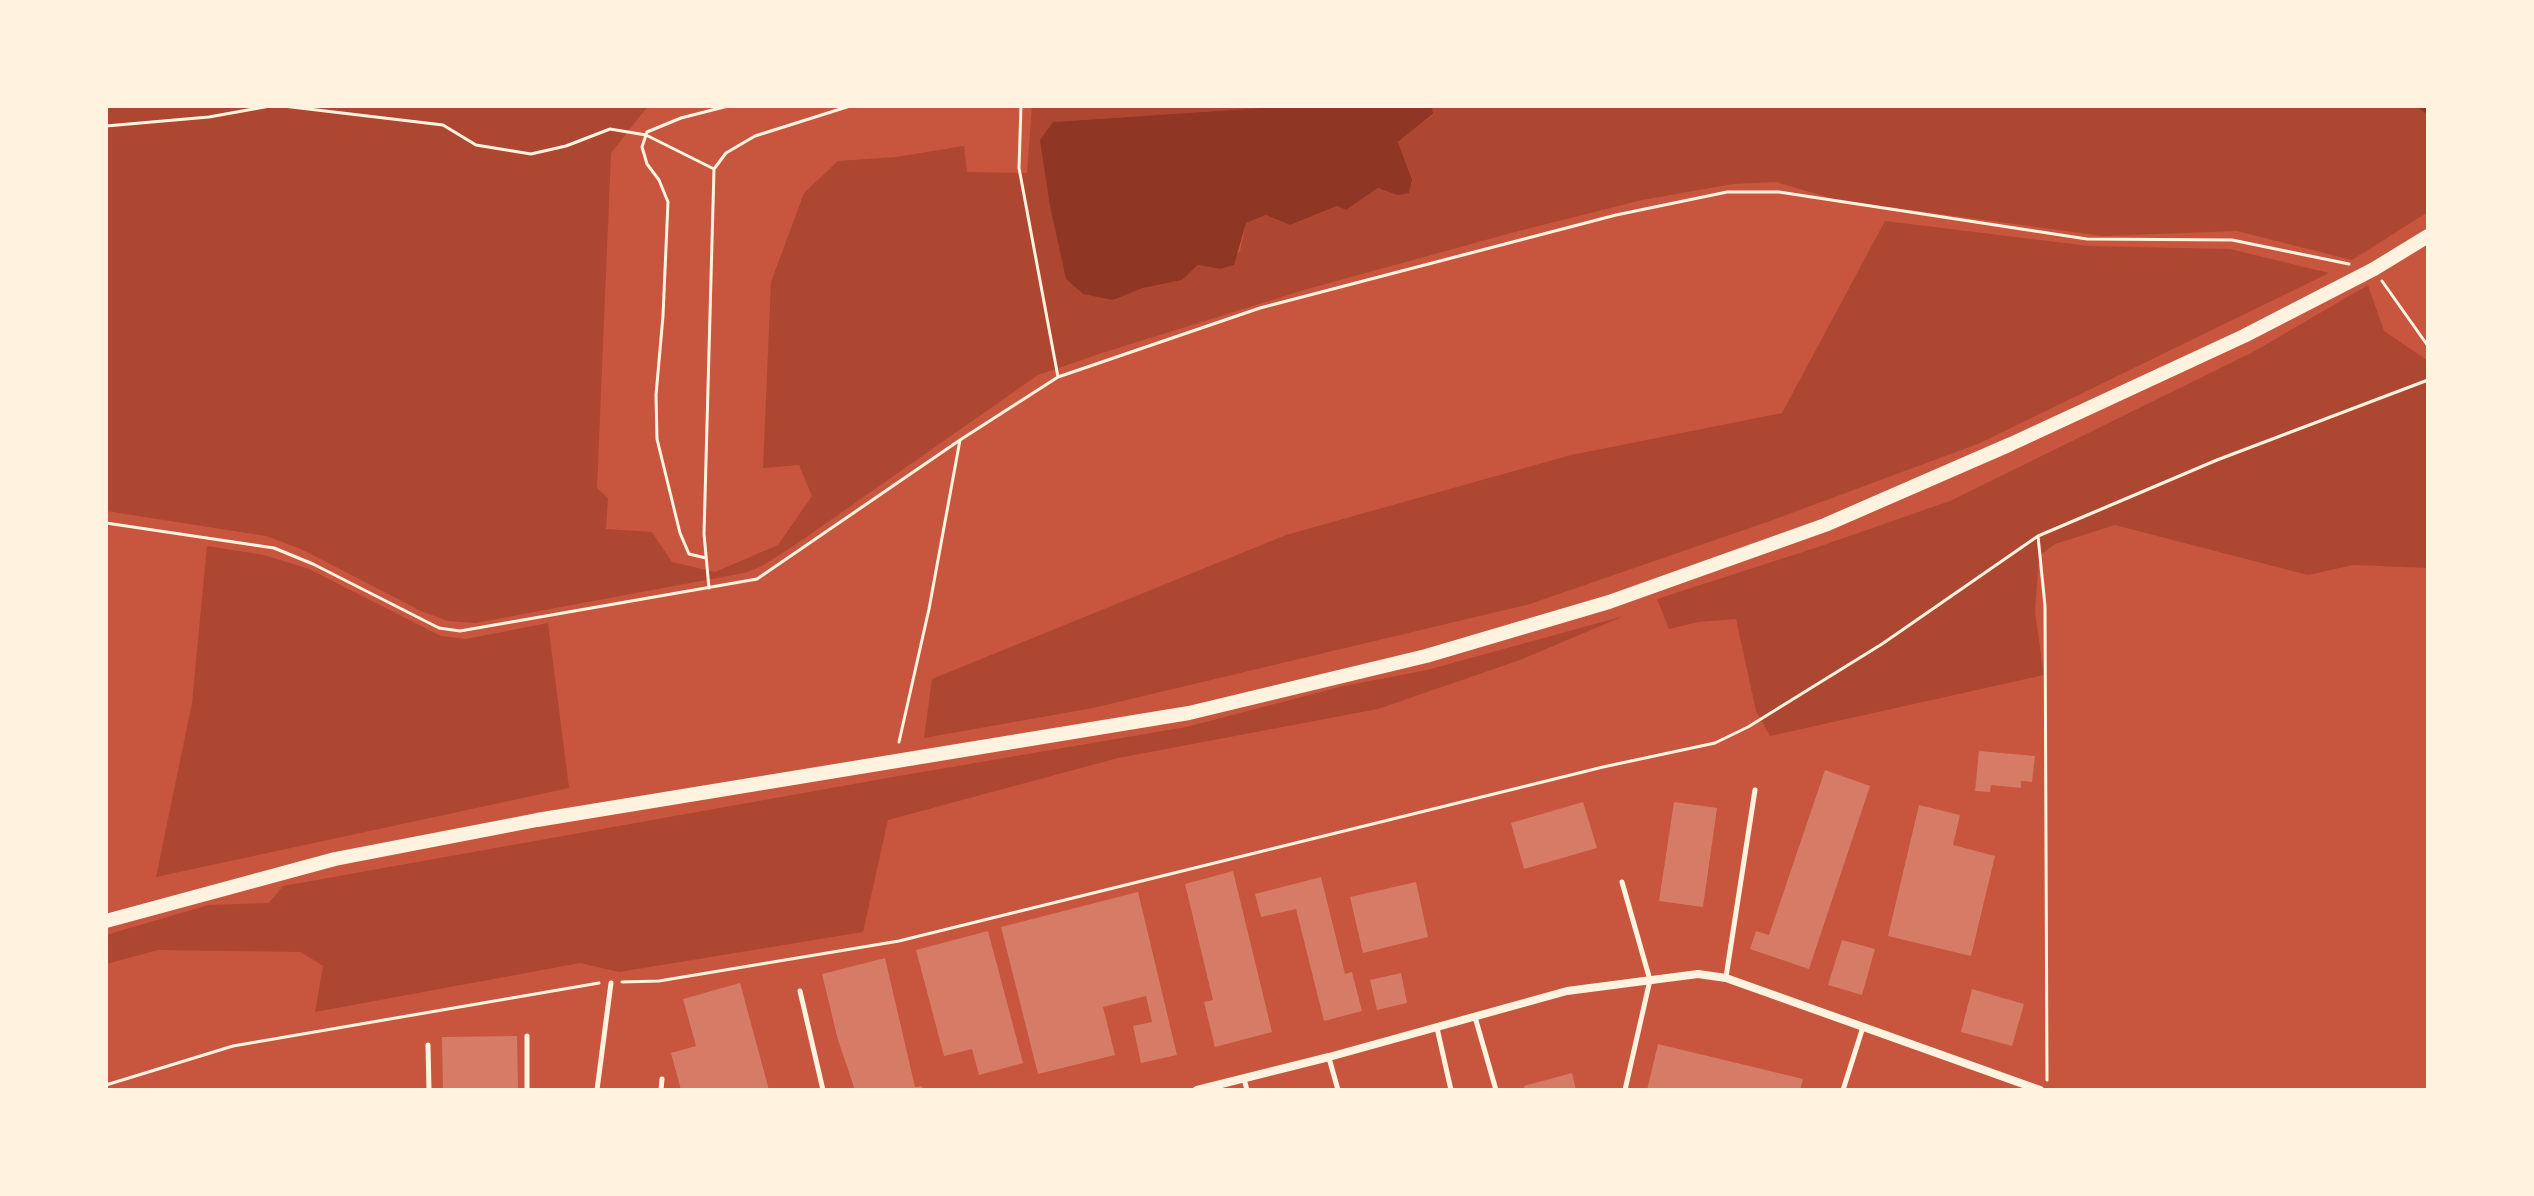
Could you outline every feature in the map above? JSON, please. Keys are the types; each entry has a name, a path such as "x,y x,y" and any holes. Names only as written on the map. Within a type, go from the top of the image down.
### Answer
{"main road":[{"path":"106,921 335,859 537,820 1189,713 1426,656 1609,602 1825,525 2231,343 2374,269 2428,236"}],"street":[{"path":"1197,1090 1567,991 1698,974 1726,978 2026,1088 2040,1090"}],"lane":[{"path":"1726,978 1755,790"},
{"path":"1622,882 1650,980 1625,1090"},
{"path":"597,1090 611,983"},
{"path":"800,991 823,1090"},
{"path":"1475,1016 1496,1090"},
{"path":"1437,1027 1451,1090"},
{"path":"1843,1090 1863,1027"},
{"path":"527,1036 527,1090"},
{"path":"428,1045 429,1090"},
{"path":"1329,1057 1338,1090"},
{"path":"1244,1078 1247,1090"},
{"path":"661,1090 662,1079"}],"path":[{"path":"106,126 209,117 270,106"},
{"path":"283,106 443,125 476,145 531,154 610,129 646,135 714,169"},
{"path":"706,558 689,554 684,543 657,439 656,395 668,202 659,180 647,164 642,147 646,135 681,118 728,106"},
{"path":"709,588 704,534 714,169 726,153 755,136 850,106"},
{"path":"1021,106 1019,168 1058,377"},
{"path":"106,523 274,548 313,564 439,628 460,631 757,579 1058,377 1260,308 1616,215 1727,192 1779,192 2087,239 2232,240 2374,269 2428,346"},
{"path":"106,1085 233,1046 590,982 659,981 899,941 1603,767 1715,743 1748,727 1882,644 2038,536 2217,460 2428,380"},
{"path":"894,762 929,609 960,440"},
{"path":"2038,536 2045,606 2047,1090"}],"shaded area":[{"path":"106,106 648,106 611,153 597,488 608,498 606,529 652,532 672,562 715,572 778,545 812,496 799,465 763,468 771,282 804,193 838,161 896,157 964,146 967,172 1027,173 1032,106 1290,106 1053,122 1113,300 1143,288 1182,280 1198,265 1220,269 1240,251 1246,223 1266,215 1290,225 1337,206 1346,210 1378,188 1397,195 1412,178 1398,142 1433,115 1432,106 2428,106 2428,212 2352,260 2237,231 2103,236 1837,200 1776,182 1733,184 1642,200 1304,290 1038,375 792,547 744,573 475,623 448,621 421,611 301,549 266,536 106,511"},
{"path":"1290,106 1432,106 1433,114 1398,142 1412,179 1409,193 1397,195 1378,188 1346,210 1337,206 1290,225 1266,215 1246,223 1234,265 1220,269 1198,265 1182,280 1143,288 1113,300 1083,294 1066,279 1040,140 1053,122"},
{"path":"1885,221 2089,246 2230,249 2329,273 1980,443 1770,521 1530,604 1093,708 924,738 932,679 1286,535 1571,455 1782,413"},
{"path":"2368,285 2384,331 2428,361 2428,568 2353,565 2308,575 2115,525 2055,544 2039,556 2035,612 2044,675 1770,736 1756,711 1736,619 1698,622 1669,629 1657,599 1950,501 2253,352"},
{"path":"207,546 264,555 309,569 441,636 466,639 548,623 569,788 156,877 192,703"},
{"path":"1624,616 1520,660 1378,709 1118,758 888,820 863,932 619,972 580,963 315,1012 323,966 301,952 158,950 106,964 106,935 208,905 269,903 283,886 1186,727 1344,686 1427,670"}],"building":[{"path":"1979,751 2035,756 2032,782 2021,781 2021,788 1991,785 1990,792 1975,791"},
{"path":"1825,770 1870,786 1809,969 1750,949 1756,931 1769,935"},
{"path":"1583,802 1597,848 1524,869 1511,823"},
{"path":"1674,802 1717,808 1703,907 1659,901"},
{"path":"1919,805 1960,815 1953,845 1995,856 1971,956 1888,936"},
{"path":"1233,871 1272,1032 1215,1047 1204,1002 1213,1000 1185,884"},
{"path":"1321,877 1345,974 1352,972 1362,1011 1324,1021 1296,909 1261,917 1255,894"},
{"path":"1416,882 1428,937 1363,953 1350,897"},
{"path":"1138,892 1177,1055 1141,1063 1133,1026 1152,1022 1146,996 1103,1007 1115,1055 1038,1074 1001,927"},
{"path":"988,931 1023,1063 979,1075 972,1049 944,1056 916,950"},
{"path":"1842,940 1875,949 1862,995 1828,985"},
{"path":"885,958 915,1087 922,1086 923,1090 855,1090 838,1040 822,974"},
{"path":"1401,973 1407,1003 1377,1010 1370,980"},
{"path":"740,983 769,1090 681,1090 671,1053 696,1046 683,999"},
{"path":"1972,989 2024,1004 2012,1046 1961,1032"},
{"path":"517,1036 518,1090 443,1090 442,1037"},
{"path":"1658,1044 1803,1079 1800,1090 1647,1090"},
{"path":"1572,1073 1576,1090 1525,1090 1524,1086"}],"waterway":[{"path":"2421,106 2428,111"}]}
